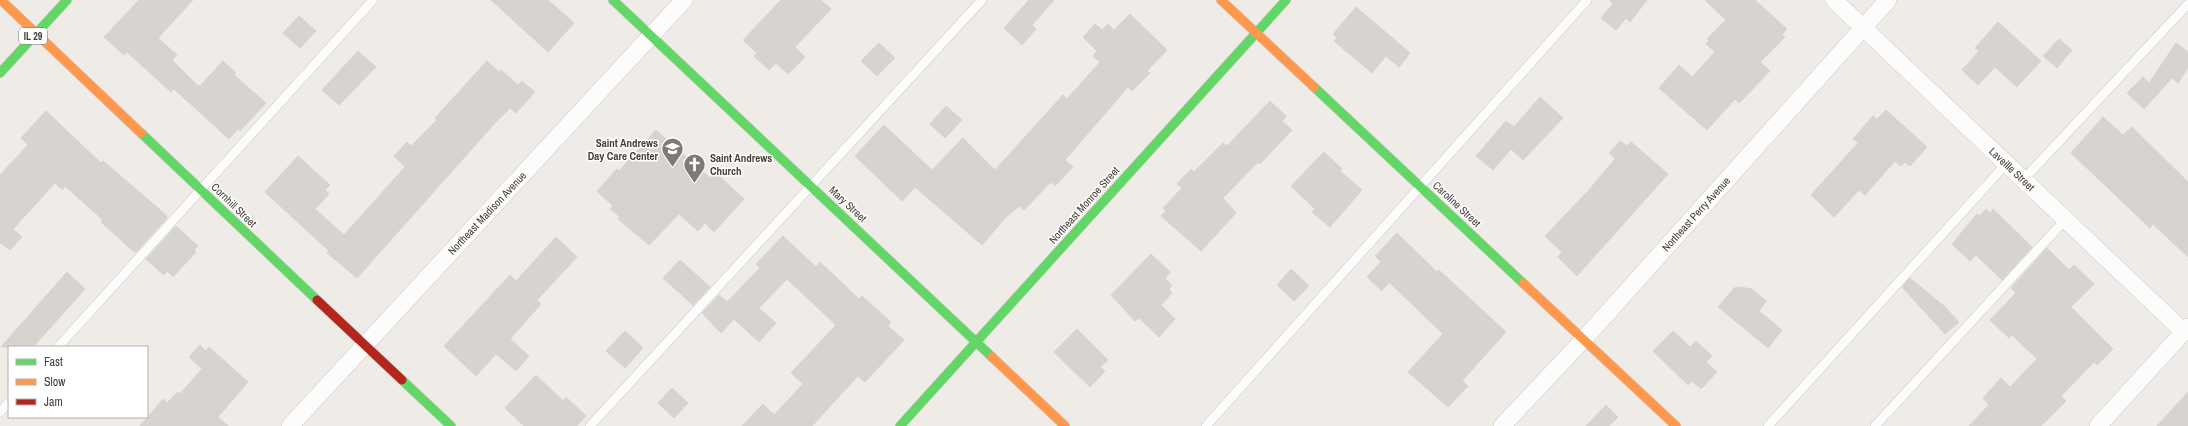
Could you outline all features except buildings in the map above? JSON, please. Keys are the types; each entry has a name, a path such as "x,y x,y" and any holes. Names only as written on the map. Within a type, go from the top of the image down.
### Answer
{"street":[{"name":"Cornhill Street","path":"1,0 451,426"},
{"name":"IL 29","path":"0,73 67,0"},
{"name":"Mary Street","path":"613,0 1065,426"},
{"name":"Northeast Madison Avenue","path":"290,426 684,0"},
{"name":"Caroline Street","path":"1221,0 1676,426"},
{"name":"Northeast Monroe Street","path":"900,426 1286,0"},
{"name":"Laveille Street","path":"1834,0 2065,220 2187,333"},
{"name":"Northeast Perry Avenue","path":"1502,426 1584,339 1888,0"},
{"path":"2098,426 2187,333"}],"lane":[{"path":"59,346 200,188 372,0"},
{"path":"590,426 982,0"},
{"path":"1206,426 1587,0"},
{"path":"2023,180 2188,4"},
{"path":"1768,426 2006,164"},
{"path":"1875,426 2065,220"},
{"path":"0,412 8,403"}],"traffic: fast":[{"path":"0,73 67,0"},
{"path":"613,0 992,357"},
{"path":"900,426 1286,0"},
{"path":"1314,87 1523,283"},
{"path":"141,133 317,300"},
{"path":"402,380 451,426"}],"traffic: slow":[{"path":"1,0 141,133"},
{"path":"1221,0 1314,87"},
{"path":"1523,283 1676,426"},
{"path":"992,357 1065,426"}],"traffic: jam":[{"path":"317,300 402,380"}],"place":[{"name":"Saint Andrews Day Care Center","path":"673,168"},
{"name":"Saint Andrews Church","path":"694,184"}]}
